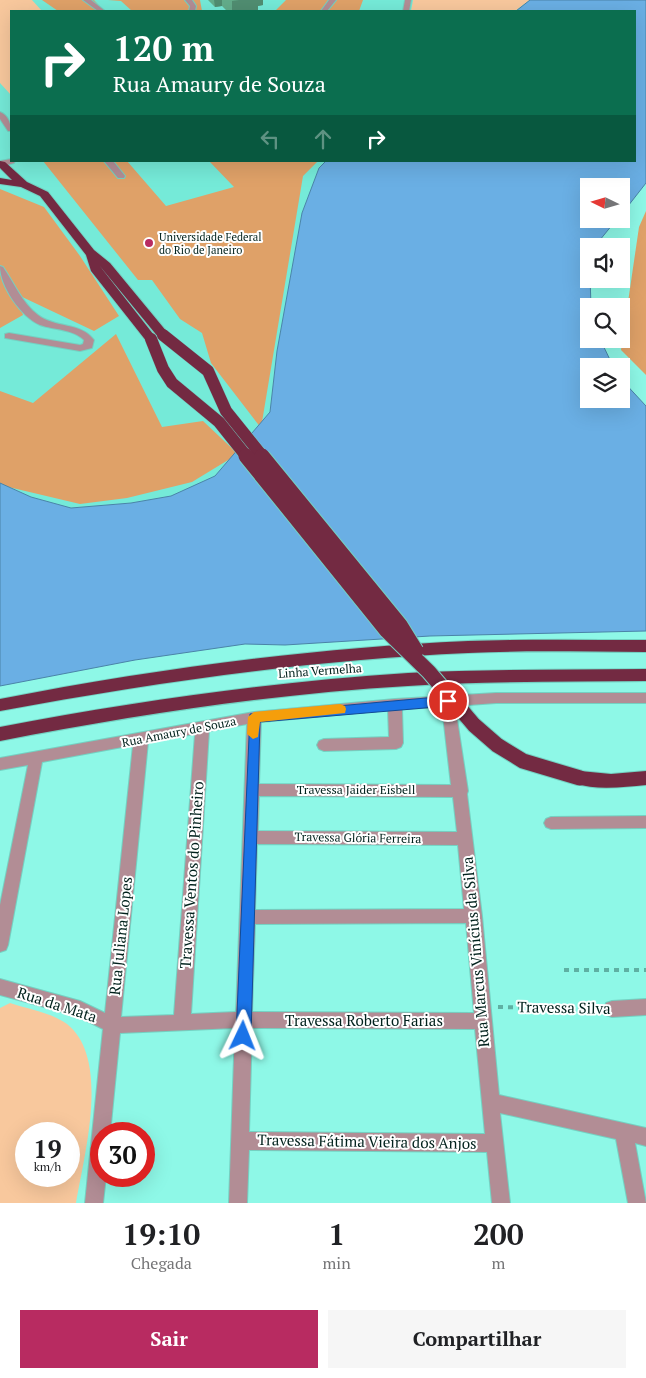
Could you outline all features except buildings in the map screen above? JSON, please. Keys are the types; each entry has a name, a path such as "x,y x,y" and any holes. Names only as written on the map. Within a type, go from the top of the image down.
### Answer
{"highway":[{"path":"3,163 23,184"},
{"path":"0,181 23,184 38,190 51,201 90,252 95,268 168,340 192,356 208,371 226,411 400,625 429,672"},
{"path":"131,304 151,339 163,369 172,383 219,422 387,631 429,672 474,725 503,749 523,761 580,778 611,781 646,778"},
{"name":"Linha Vermelha","path":"0,705 81,688 278,661 467,648 646,646"},
{"name":"Linha Vermelha","path":"0,734 181,702 279,690 468,677 646,676"}],"street":[{"path":"86,0 101,10"},
{"path":"325,10 333,0"},
{"path":"0,114 10,128"},
{"path":"109,162 121,176"},
{"path":"0,269 34,317 50,325 83,334 90,340 88,346 80,348 8,336"},
{"name":"Rua Amaury de Souza","path":"0,764 254,717 395,704 496,698 646,698"},
{"name":"Rua Marcus Vinícius da Silva","path":"448,701 461,791 501,1203"},
{"path":"324,745 396,743 395,704"},
{"path":"238,1203 254,717"},
{"name":"Travessa Ventos do Pinheiro","path":"182,1022 202,728"},
{"name":"Rua Juliana Lopes","path":"102,1122 141,739"},
{"path":"0,945 36,758"},
{"name":"Travessa Jaider Eisbell","path":"252,790 461,791"},
{"path":"551,823 646,822"},
{"name":"Travessa Glória Ferreira","path":"250,837 466,839"},
{"path":"247,917 474,916"},
{"name":"Rua da Mata","path":"0,987 80,1009 112,1025"},
{"name":"Travessa Silva","path":"612,1009 646,1007"},
{"name":"Travessa Roberto Farias","path":"112,1025 483,1014"},
{"path":"490,1102 646,1137"},
{"path":"624,1133 637,1203"},
{"name":"Travessa Fátima Vieira dos Anjos","path":"240,1141 494,1143"},
{"name":"Rua Juliana Lopes","path":"94,1203 96,1187"}],"path":[{"path":"564,970 646,970"},
{"name":"Travessa Silva","path":"483,1014 612,1009"}],"shaded area":[{"name":"Universidade Federal do Rio de Janeiro","path":"0,0 530,0 517,10 10,10 10,162 325,162 319,168 302,213 277,351 270,412 215,476 188,490 171,496 131,503 70,508 31,497 0,483"},
{"path":"0,0 32,0 41,10 10,10 10,94 0,83"},
{"path":"42,0 94,0 103,10 57,10"},
{"path":"108,0 200,0 202,10 131,10 121,1"},
{"path":"286,0 363,0 359,10 276,10"},
{"path":"413,0 530,0 516,10 411,10"},
{"path":"44,162 128,162 166,206 234,187 210,162 317,162 303,176 261,428 211,363 202,333 180,319 152,280 138,280"},
{"path":"0,189 44,207 80,256 119,316 94,331 18,295 23,315 0,328"},
{"path":"646,211 646,375 621,350 621,348 630,348 629,298 639,227"},
{"path":"116,334 162,427 203,421 238,454 192,482 127,498 80,504 0,485 0,391 33,403"},
{"path":"10,1003 61,1020 67,1024 80,1040 88,1060 91,1083 91,1109 80,1182 80,1122 15,1122 15,1187 79,1187 76,1203 0,1203 0,1008"}],"water":[{"path":"530,0 646,0 646,183 630,203 630,178 580,178 580,228 610,228 602,238 580,238 580,288 590,288 591,298 580,298 580,348 604,348 609,358 580,358 580,408 630,408 630,389 646,406 646,631 430,636 285,645 245,644 135,660 0,686 0,483 31,497 71,508 131,503 171,496 215,476 270,412 277,351 302,213 319,168 325,162 636,162 636,10 517,10"}],"slow traffic":[{"path":"253,734 254,717 340,709"}],"place":[{"name":"Universidade Federal do Rio de Janeiro","path":"149,243"}],"route":[{"path":"243,1036 254,717 448,701"}]}
